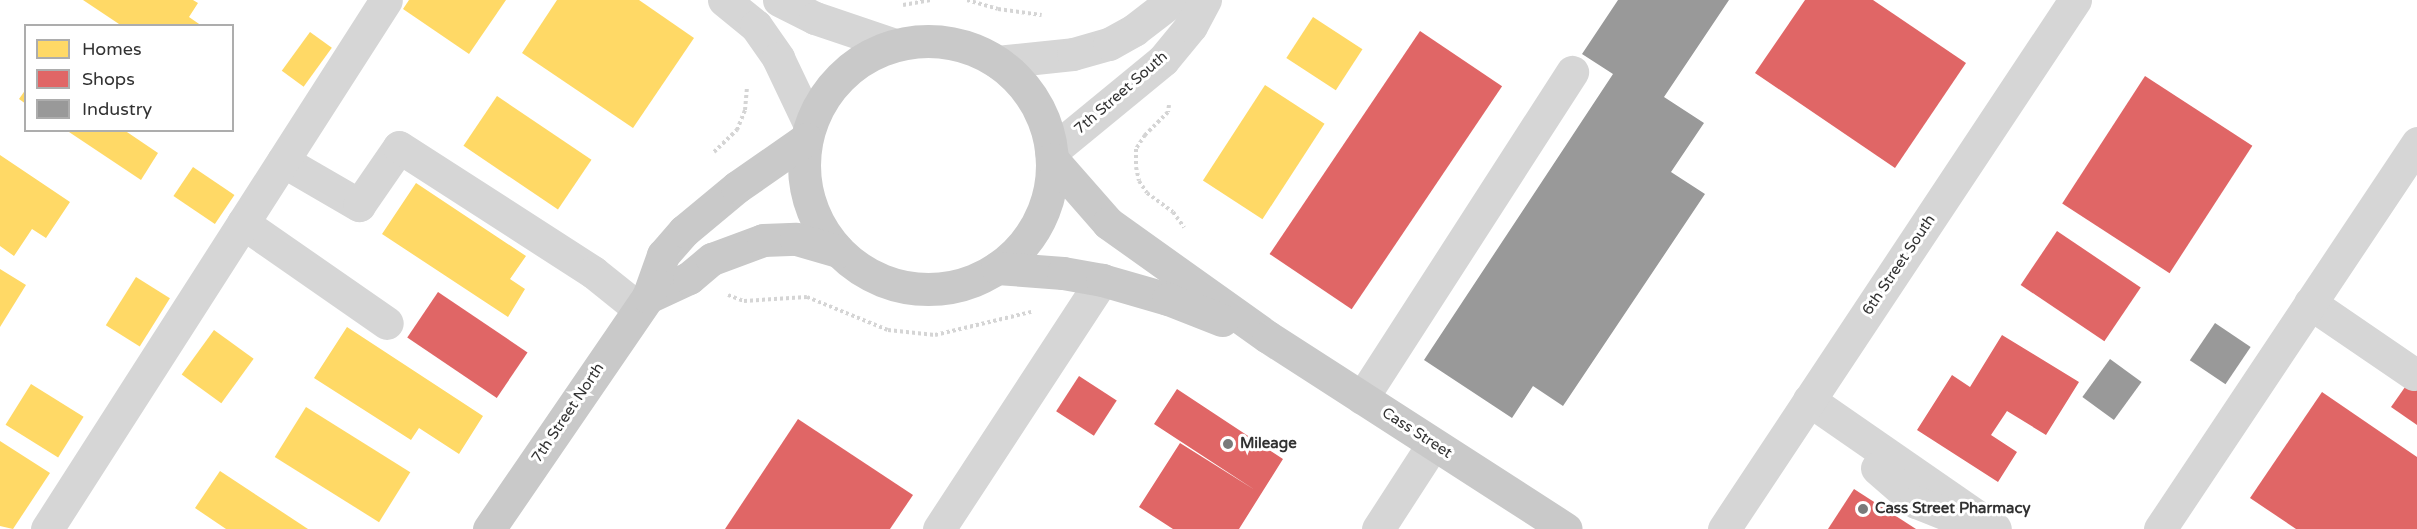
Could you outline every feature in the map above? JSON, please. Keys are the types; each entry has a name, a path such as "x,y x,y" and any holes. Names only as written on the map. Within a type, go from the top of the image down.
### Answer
{"main road":[{"path":"922,40 948,42 974,49 997,62 1018,79 1035,102 1047,129 1052,155 1050,188 1041,217 1026,242 997,268 979,278 955,286 930,289 904,287 880,280 858,267 838,251 822,230 806,190 803,168 808,132 823,97 843,74 867,56 895,45 922,40"},
{"name":"7th Street North","path":"489,529 643,303 663,255 684,231 808,132"},
{"name":"Cass Street","path":"1052,155 1108,223 1268,337 1566,529"},
{"path":"643,303 689,278 712,259 763,240 796,239 838,251"},
{"name":"Cass Street","path":"997,268 1063,273 1102,280 1168,299 1268,337"}],"street":[{"path":"47,529 386,0"},
{"path":"724,0 756,26 778,58 808,132"},
{"path":"779,0 837,26 895,45"},
{"path":"997,62 1073,54 1109,44 1134,30 1173,0"},
{"name":"7th Street South","path":"1052,155 1163,60 1191,26 1205,0"},
{"name":"6th Street South","path":"1724,529 2075,0"},
{"path":"1362,398 1572,72"},
{"path":"2160,529 2417,143"},
{"path":"283,161 359,205 399,147 643,303"},
{"path":"243,223 387,323"},
{"path":"939,529 1102,280"},
{"path":"2310,303 2414,374"},
{"path":"1809,400 1988,524"},
{"path":"1378,529 1434,444"}],"path":[{"path":"967,0 1026,14 1048,15"},
{"path":"710,156 737,130 745,110 746,80"},
{"path":"1168,112 1145,135 1136,149 1136,166 1139,181 1147,193 1173,212"},
{"path":"744,301 807,297 877,327 934,335 1028,312 1081,313"}],"building: Homes":[{"path":"83,0 193,0 198,3 189,17 199,24 119,24"},
{"path":"409,0 506,0 469,54 403,9"},
{"path":"557,0 639,0 694,38 633,128 522,53"},
{"path":"1313,17 1362,49 1336,90 1286,58"},
{"path":"310,32 332,48 304,87 282,71"},
{"path":"1265,85 1325,124 1262,219 1203,181"},
{"path":"24,92 24,103 19,99"},
{"path":"497,96 592,160 558,209 463,146"},
{"path":"69,132 127,132 158,153 141,180"},
{"path":"0,155 70,202 46,238 32,229 14,256 0,246"},
{"path":"193,167 234,195 215,224 173,196"},
{"path":"416,183 526,256 510,279 525,289 508,317 382,234"},
{"path":"0,269 26,285 0,327"},
{"path":"136,277 170,298 140,347 106,325"},
{"path":"347,327 483,416 459,454 419,428 411,440 314,378"},
{"path":"214,330 254,359 221,403 182,374"},
{"path":"31,384 84,417 58,458 6,425"},
{"path":"306,407 410,472 379,522 275,457"},
{"path":"0,441 50,473 13,529 0,526"},
{"path":"220,471 308,529 226,529 195,508"}],"building: Shops":[{"path":"1805,0 1873,0 1966,63 1895,168 1755,73"},
{"path":"1420,31 1502,86 1352,309 1270,254"},
{"path":"2145,76 2252,146 2170,273 2062,203"},
{"path":"2057,231 2141,287 2104,341 2021,285"},
{"path":"438,292 528,352 497,398 407,338"},
{"path":"2002,335 2079,382 2046,435 2007,411 1991,435 2017,452 1998,482 1917,430 1952,375 1970,387"},
{"path":"2417,370 2417,425 2391,407"},
{"path":"1079,376 1117,401 1094,436 1056,411"},
{"path":"1177,389 1283,459 1239,529 1173,529 1139,507 1180,443 1255,490 1154,424"},
{"path":"2322,392 2417,457 2417,529 2296,529 2250,498"},
{"path":"798,419 913,495 890,529 725,529"},
{"name":"Cass Street Pharmacy","path":"1854,489 1916,529 1828,529"}],"building: Industry":[{"path":"1618,0 1729,0 1664,97 1704,123 1671,172 1705,194 1563,406 1533,386 1512,418 1424,360 1613,74 1582,54"},
{"path":"2215,323 2251,347 2225,384 2190,360"},
{"path":"2110,359 2142,382 2114,420 2082,397"}],"place":[{"name":"Mileage","path":"1228,444"},
{"name":"Cass Street Pharmacy","path":"1863,509"}]}
